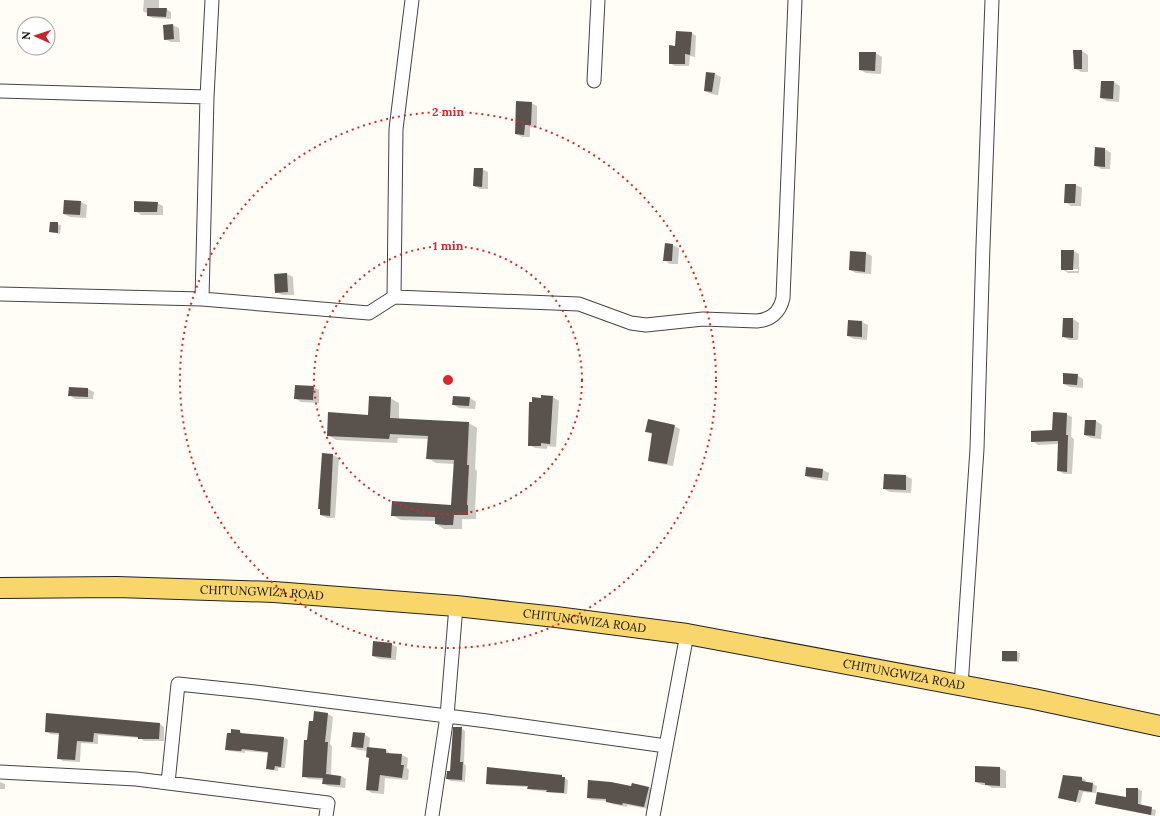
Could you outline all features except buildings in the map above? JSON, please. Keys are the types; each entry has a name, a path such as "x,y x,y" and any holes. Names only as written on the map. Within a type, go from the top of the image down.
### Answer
{"main road":[{"name":"CHITUNGWIZA ROAD","path":"0,588 117,587 274,592 456,606 687,634 1034,699 1160,726"}],"street":[{"path":"202,299 207,97 212,0"},
{"path":"394,297 396,129 412,0"},
{"path":"594,81 598,0"},
{"path":"0,294 202,299 369,313 394,297 579,304 624,320 646,325 703,319 764,320 777,312 783,298 795,0"},
{"path":"961,686 977,449 992,0"},
{"path":"0,91 207,97"},
{"path":"432,816 447,716 456,606"},
{"path":"653,816 687,634"},
{"path":"168,783 178,684 447,716 666,746"},
{"path":"0,772 119,778 328,803 326,816"}]}
